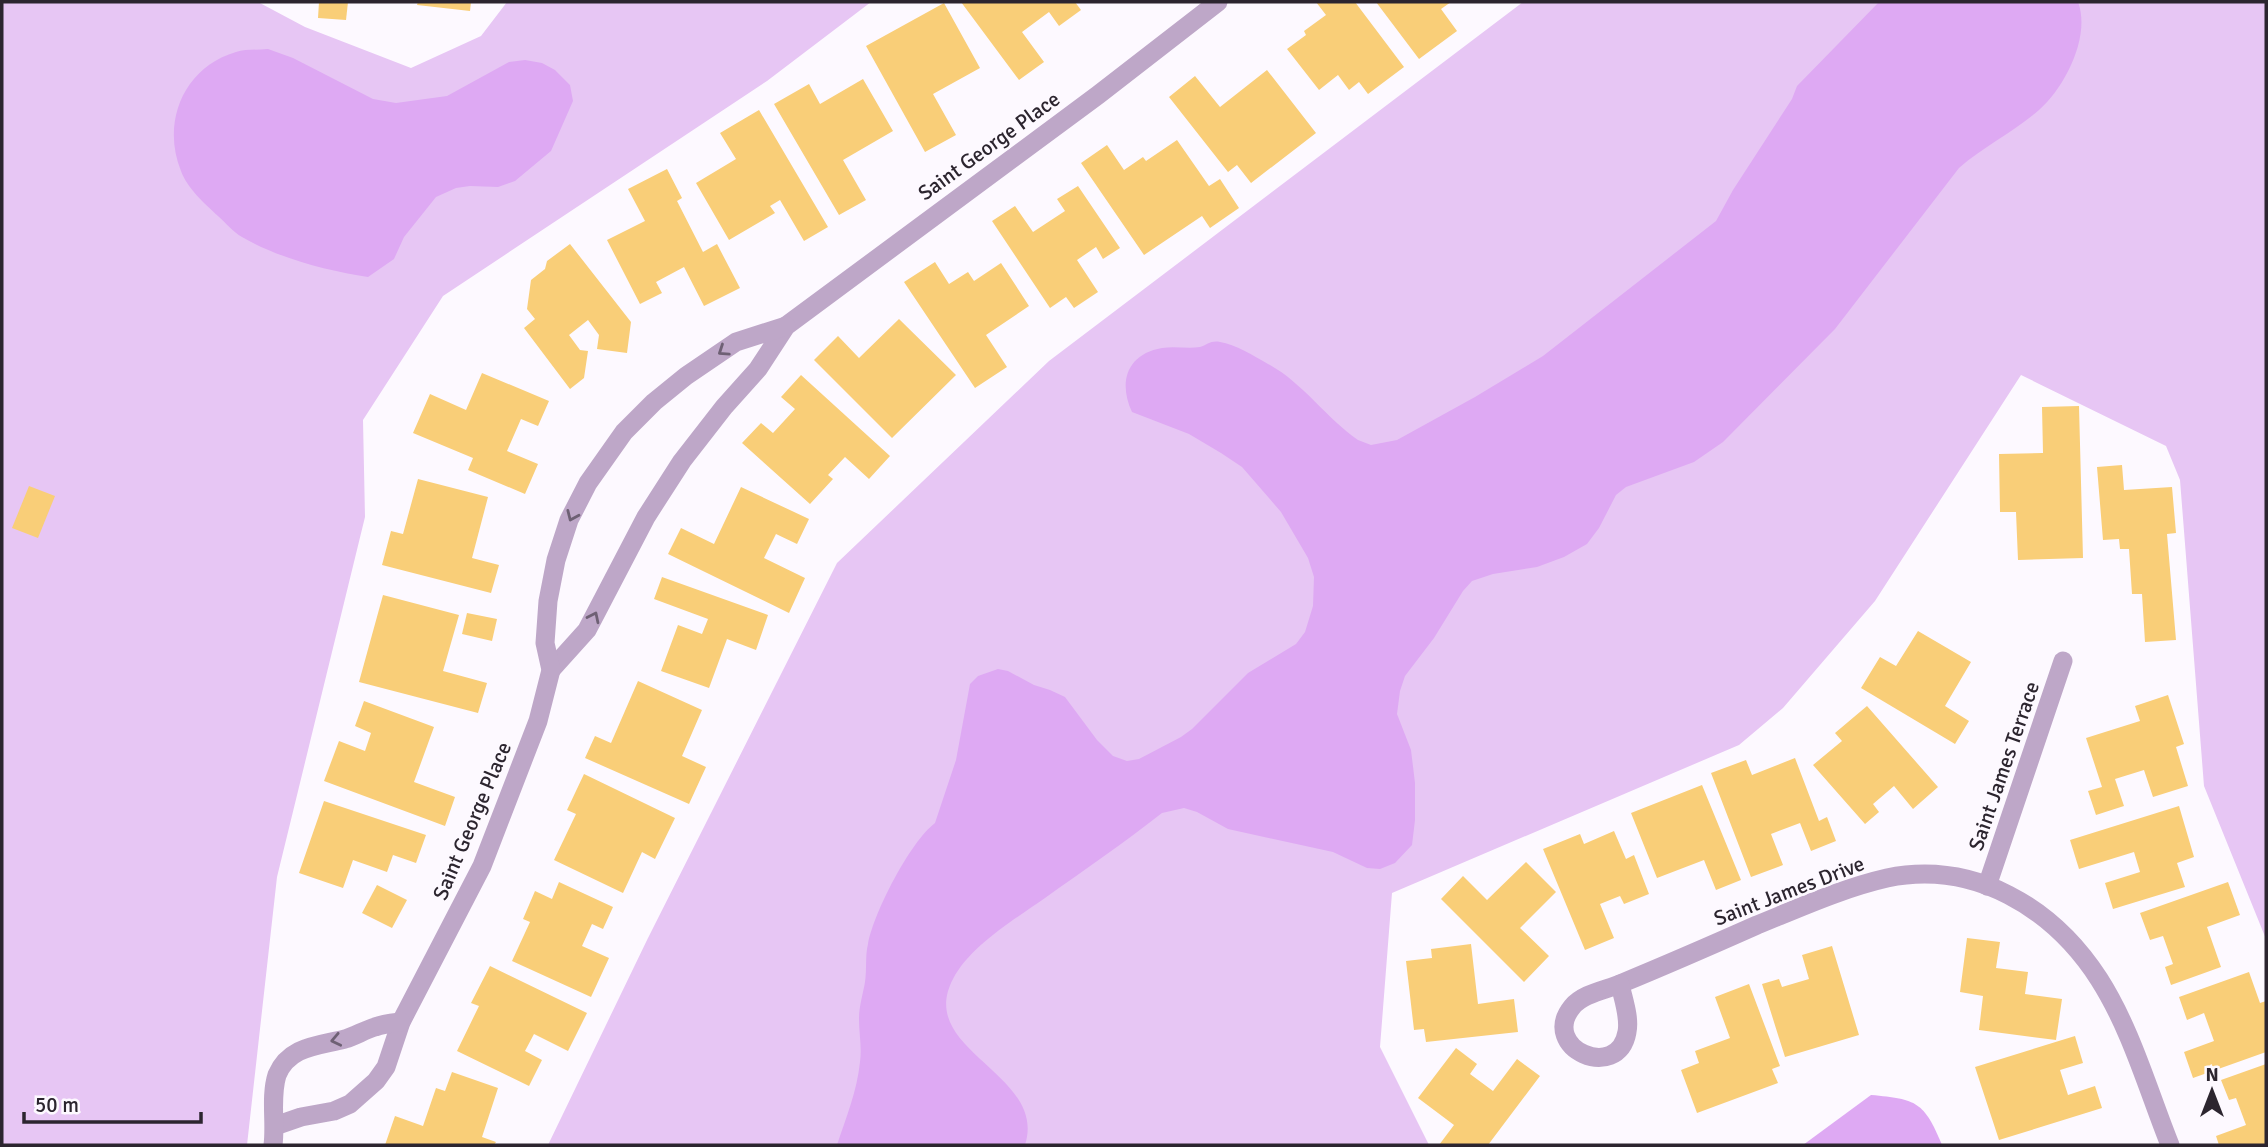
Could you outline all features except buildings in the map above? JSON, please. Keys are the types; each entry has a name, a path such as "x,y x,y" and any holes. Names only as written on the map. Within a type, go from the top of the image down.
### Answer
{"street":[{"name":"Saint George Place","path":"551,670 587,630 646,517 682,461 758,369 786,326 1098,95 1218,2"},
{"name":"Saint George Place","path":"274,1136 301,1117 334,1111 364,1094 386,1067 401,1022 482,866 538,721 551,670 545,643 548,601 556,560 575,508 588,483 611,448 654,402 686,376 736,342 786,326"},
{"name":"Saint James Terrace","path":"1987,886 2063,661"},
{"name":"Saint James Drive","path":"1620,984 1791,911 1887,878 1922,875 1987,886 2032,907 2046,917 2074,946 2099,979 2117,1010 2169,1145"},
{"name":"Saint George Place","path":"274,1136 274,1090 278,1074 286,1060 299,1050 314,1045 346,1038 376,1026 401,1022"}],"shaded area":[{"path":"2,2 258,2 305,27 411,68 481,36 507,2 871,2 767,81 443,296 363,420 365,517 277,877 247,1145 2,1145"},
{"path":"1523,2 2266,2 2266,939 2204,786 2180,480 2166,446 2021,375 1875,601 1783,708 1739,745 1392,893 1380,1047 1429,1145 548,1145 648,938 837,563 1049,361"},
{"path":"1879,2 2078,2 2081,30 2073,60 2049,100 2029,118 1959,168 1835,329 1723,442 1694,462 1626,487 1616,495 1599,528 1587,544 1564,557 1537,567 1493,574 1472,581 1463,591 1434,638 1405,676 1400,691 1397,714 1411,750 1415,783 1412,845 1395,863 1380,869 1367,868 1333,852 1228,829 1184,808 1162,813 994,934 970,955 953,979 946,1004 951,1025 965,1044 1018,1099 1027,1120 1025,1145 837,1145 859,1073 859,1014 872,930 877,914 904,861 935,823 956,760 970,684 978,676 998,669 1065,697 1097,740 1113,756 1127,761 1139,759 1181,737 1248,673 1296,644 1305,632 1313,606 1314,577 1308,558 1281,512 1242,467 1189,434 1132,412 1126,380 1133,363 1150,351 1162,348 1226,343 1292,380 1358,440 1371,445 1397,440 1543,356 1716,221 1792,99 1797,86"},
{"path":"268,49 293,58 373,99 396,103 447,96 509,62 525,60 542,63 555,70 570,85 573,101 551,151 515,181 498,187 456,188 436,197 404,237 394,259 368,277 320,267 256,245 233,230 197,195 187,184 181,171 175,152 174,134 176,116 190,83 218,59 240,51"},
{"path":"1871,1095 1899,1098 1917,1105 1930,1120 1942,1145 1803,1145"}]}
